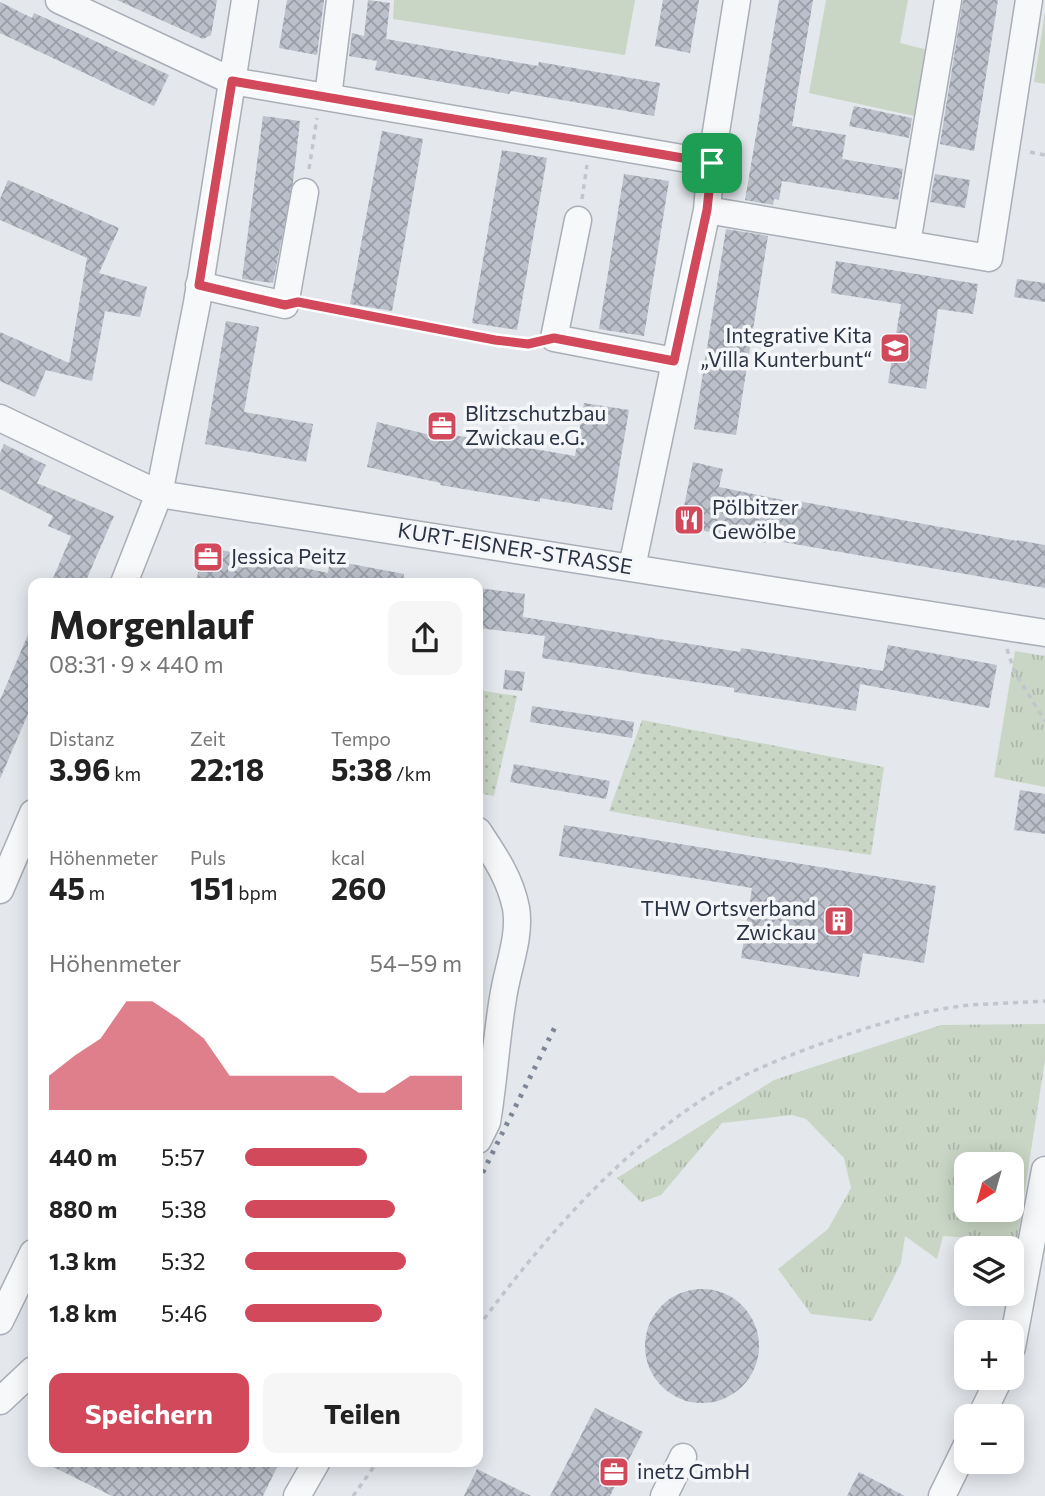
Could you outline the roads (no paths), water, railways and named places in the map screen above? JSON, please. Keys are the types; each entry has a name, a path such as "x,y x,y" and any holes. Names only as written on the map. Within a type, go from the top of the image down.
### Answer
{"street":[{"path":"59,0 232,81 712,163"},
{"path":"126,578 159,494 199,285 245,0"},
{"path":"324,96 340,0"},
{"path":"632,567 707,210 737,0"},
{"path":"907,243 948,0"},
{"path":"707,210 989,258 1029,0"},
{"path":"199,285 285,305 305,192"},
{"path":"578,220 554,338 674,361"},
{"name":"KURT-EISNER-STRASSE","path":"0,418 159,494 1045,633"},
{"path":"0,890 10,842 28,819"},
{"path":"483,838 508,881 516,909 516,934 503,994 487,1122 483,1130"},
{"path":"483,1012 503,994"},
{"path":"1017,1320 1045,1170"},
{"path":"0,1321 28,1263"},
{"path":"0,1401 28,1375"},
{"path":"664,1496 683,1457"},
{"path":"297,1496 314,1467"},
{"path":"942,1496 954,1472"}],"railway":[{"path":"483,1172 556,1025"}],"place":[{"name":"Integrative Kita „Villa Kunterbunt“","path":"895,348"},
{"name":"Blitzschutzbau Zwickau e.G.","path":"442,426"},
{"name":"Pölbitzer Gewölbe","path":"689,520"},
{"name":"Jessica Peitz","path":"208,557"},
{"name":"THW Ortsverband Zwickau","path":"839,921"},
{"name":"inetz GmbH","path":"614,1472"}]}
